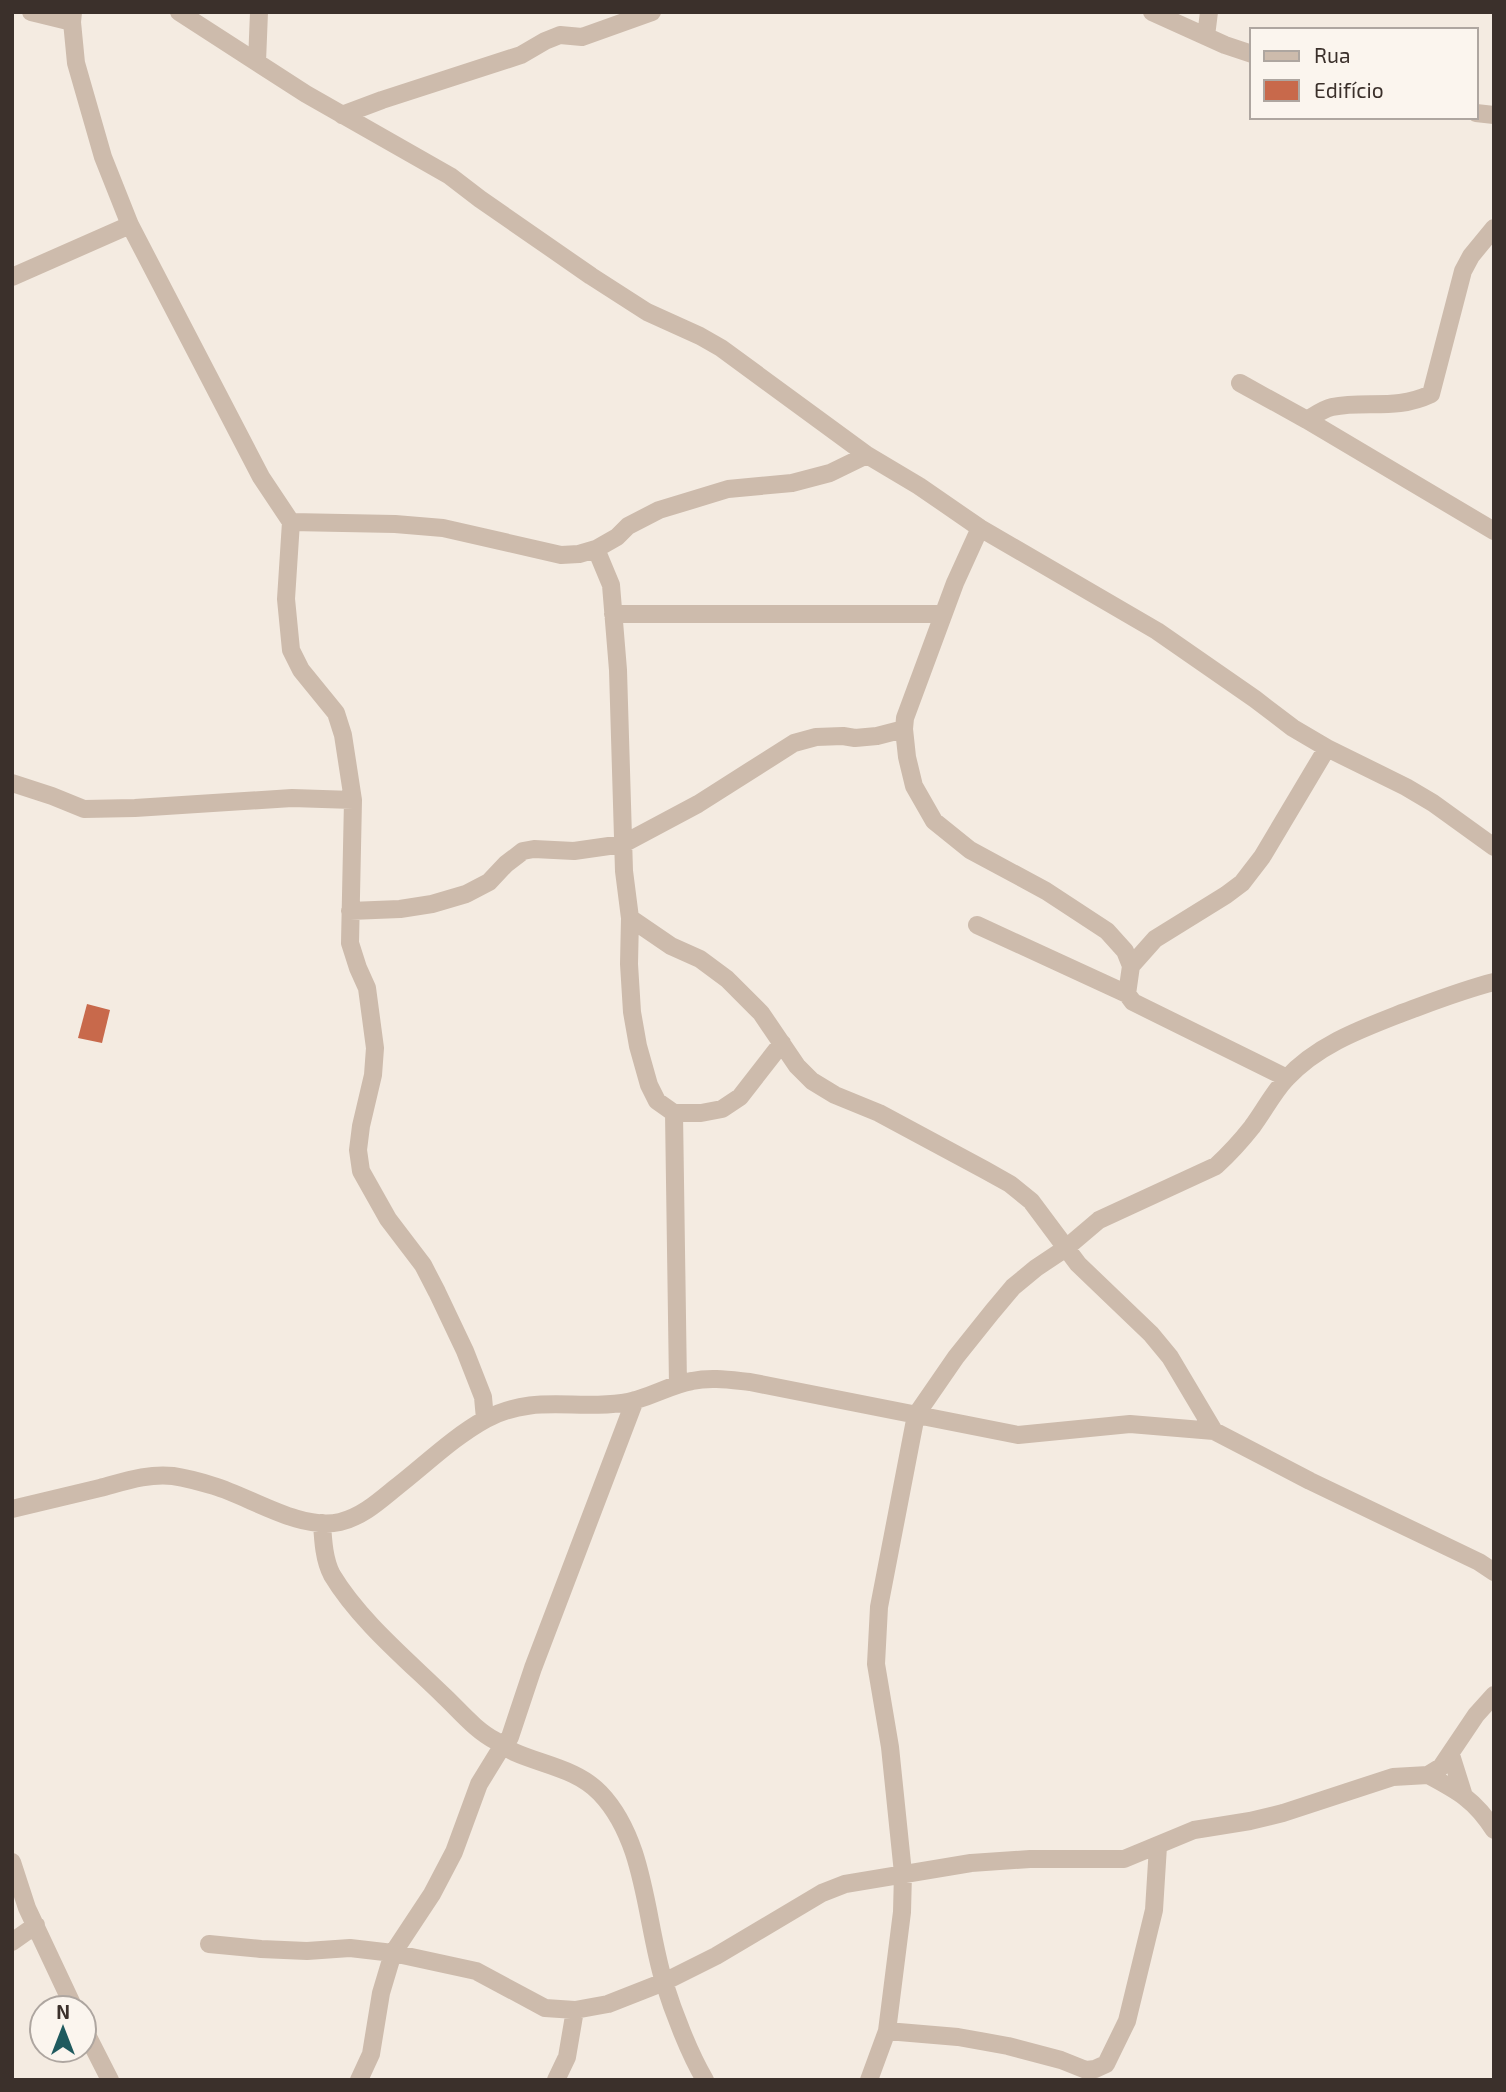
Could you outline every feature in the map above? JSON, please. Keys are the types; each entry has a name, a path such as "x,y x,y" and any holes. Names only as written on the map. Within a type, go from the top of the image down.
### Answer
{"street":[{"path":"32,12 72,17 76,63 103,157 130,225 261,477 290,522 286,599 291,650 301,670 336,712 343,735 353,800 350,943 367,988 375,1048 373,1075 360,1126 358,1150 361,1171 388,1219 424,1265 465,1351 483,1397 485,1419"},
{"path":"179,12 342,115 450,176 591,276 647,312 700,335 721,348 867,455 919,486 980,528 1157,631 1293,728 1406,787 1494,847"},
{"path":"257,62 259,12"},
{"path":"342,115 522,55 560,35 582,37 652,12"},
{"path":"1152,12 1250,53"},
{"path":"1206,36 1209,12"},
{"path":"12,277 130,225"},
{"path":"1307,420 1329,408 1353,405 1386,406 1418,400 1430,394 1463,271 1471,256 1494,228"},
{"path":"1240,383 1494,531"},
{"path":"290,522 395,524 443,528 561,555 579,554 596,549 617,537 628,526 659,510 728,489 792,483 830,473 867,455"},
{"path":"980,528 955,583 905,718 907,757 914,786 933,821 970,850 1046,891 1107,931 1125,951 1131,966 1127,994"},
{"path":"596,549 611,585 618,670 623,844 630,918 632,1012 649,1085 657,1101 674,1113 701,1113 722,1109 740,1097 782,1043"},
{"path":"613,614 943,614"},
{"path":"350,911 400,909 432,904 467,894 489,882 523,851 574,851 623,844 698,804 794,743 816,737 877,736 904,729"},
{"path":"1131,966 1155,939 1241,883 1262,858 1327,748"},
{"path":"12,783 84,809 292,798 353,800"},
{"path":"630,918 671,946 700,959 727,979 761,1013 797,1066 812,1081 835,1096 878,1113 1010,1184 1031,1201 1090,1278 1151,1334 1170,1357 1214,1431"},
{"path":"977,925 1127,994 1133,1002 1287,1078"},
{"path":"869,2080 887,2031 902,1912 903,1873 890,1747 876,1664 879,1606 916,1415 956,1357 1013,1287 1099,1220 1216,1166 1253,1126 1287,1078 1310,1058 1334,1042 1428,1003 1494,982"},
{"path":"674,1113 678,1385"},
{"path":"12,1509 131,1480 171,1476 215,1486 265,1508 294,1517 322,1523 340,1522 365,1512 485,1419 508,1409 552,1403 599,1405 635,1401 690,1381 714,1378 750,1382 1018,1435 1130,1424 1214,1431 1310,1481 1479,1562 1494,1572"},
{"path":"483,1397 508,1409"},
{"path":"359,2080 371,2054 381,1993 393,1953 432,1894 454,1852 475,1793 510,1737 533,1668 635,1401"},
{"path":"322,1523 323,1542 331,1573 356,1608 473,1725 514,1752 574,1775 597,1790 616,1811 633,1849 664,1982 702,2078"},
{"path":"209,1944 261,1950 350,1948 393,1953 476,1971 545,2008 575,2010 608,2004 664,1982 716,1956 822,1894 845,1884 971,1863 1124,1859 1194,1830 1283,1813 1394,1777 1428,1775 1441,1767 1451,1755 1476,1715 1494,1695"},
{"path":"1451,1755 1463,1793"},
{"path":"1428,1775 1463,1793 1494,1830"},
{"path":"887,2031 958,2036 1061,2060 1086,2070 1106,2064 1127,2021 1154,1910 1158,1846"},
{"path":"12,1862 27,1908 68,1994"},
{"path":"12,1942 36,1925"},
{"path":"556,2080 567,2057 575,2010"},
{"path":"98,2056 110,2080"}],"building":[{"path":"87,1004 110,1010 102,1043 78,1038"}]}
